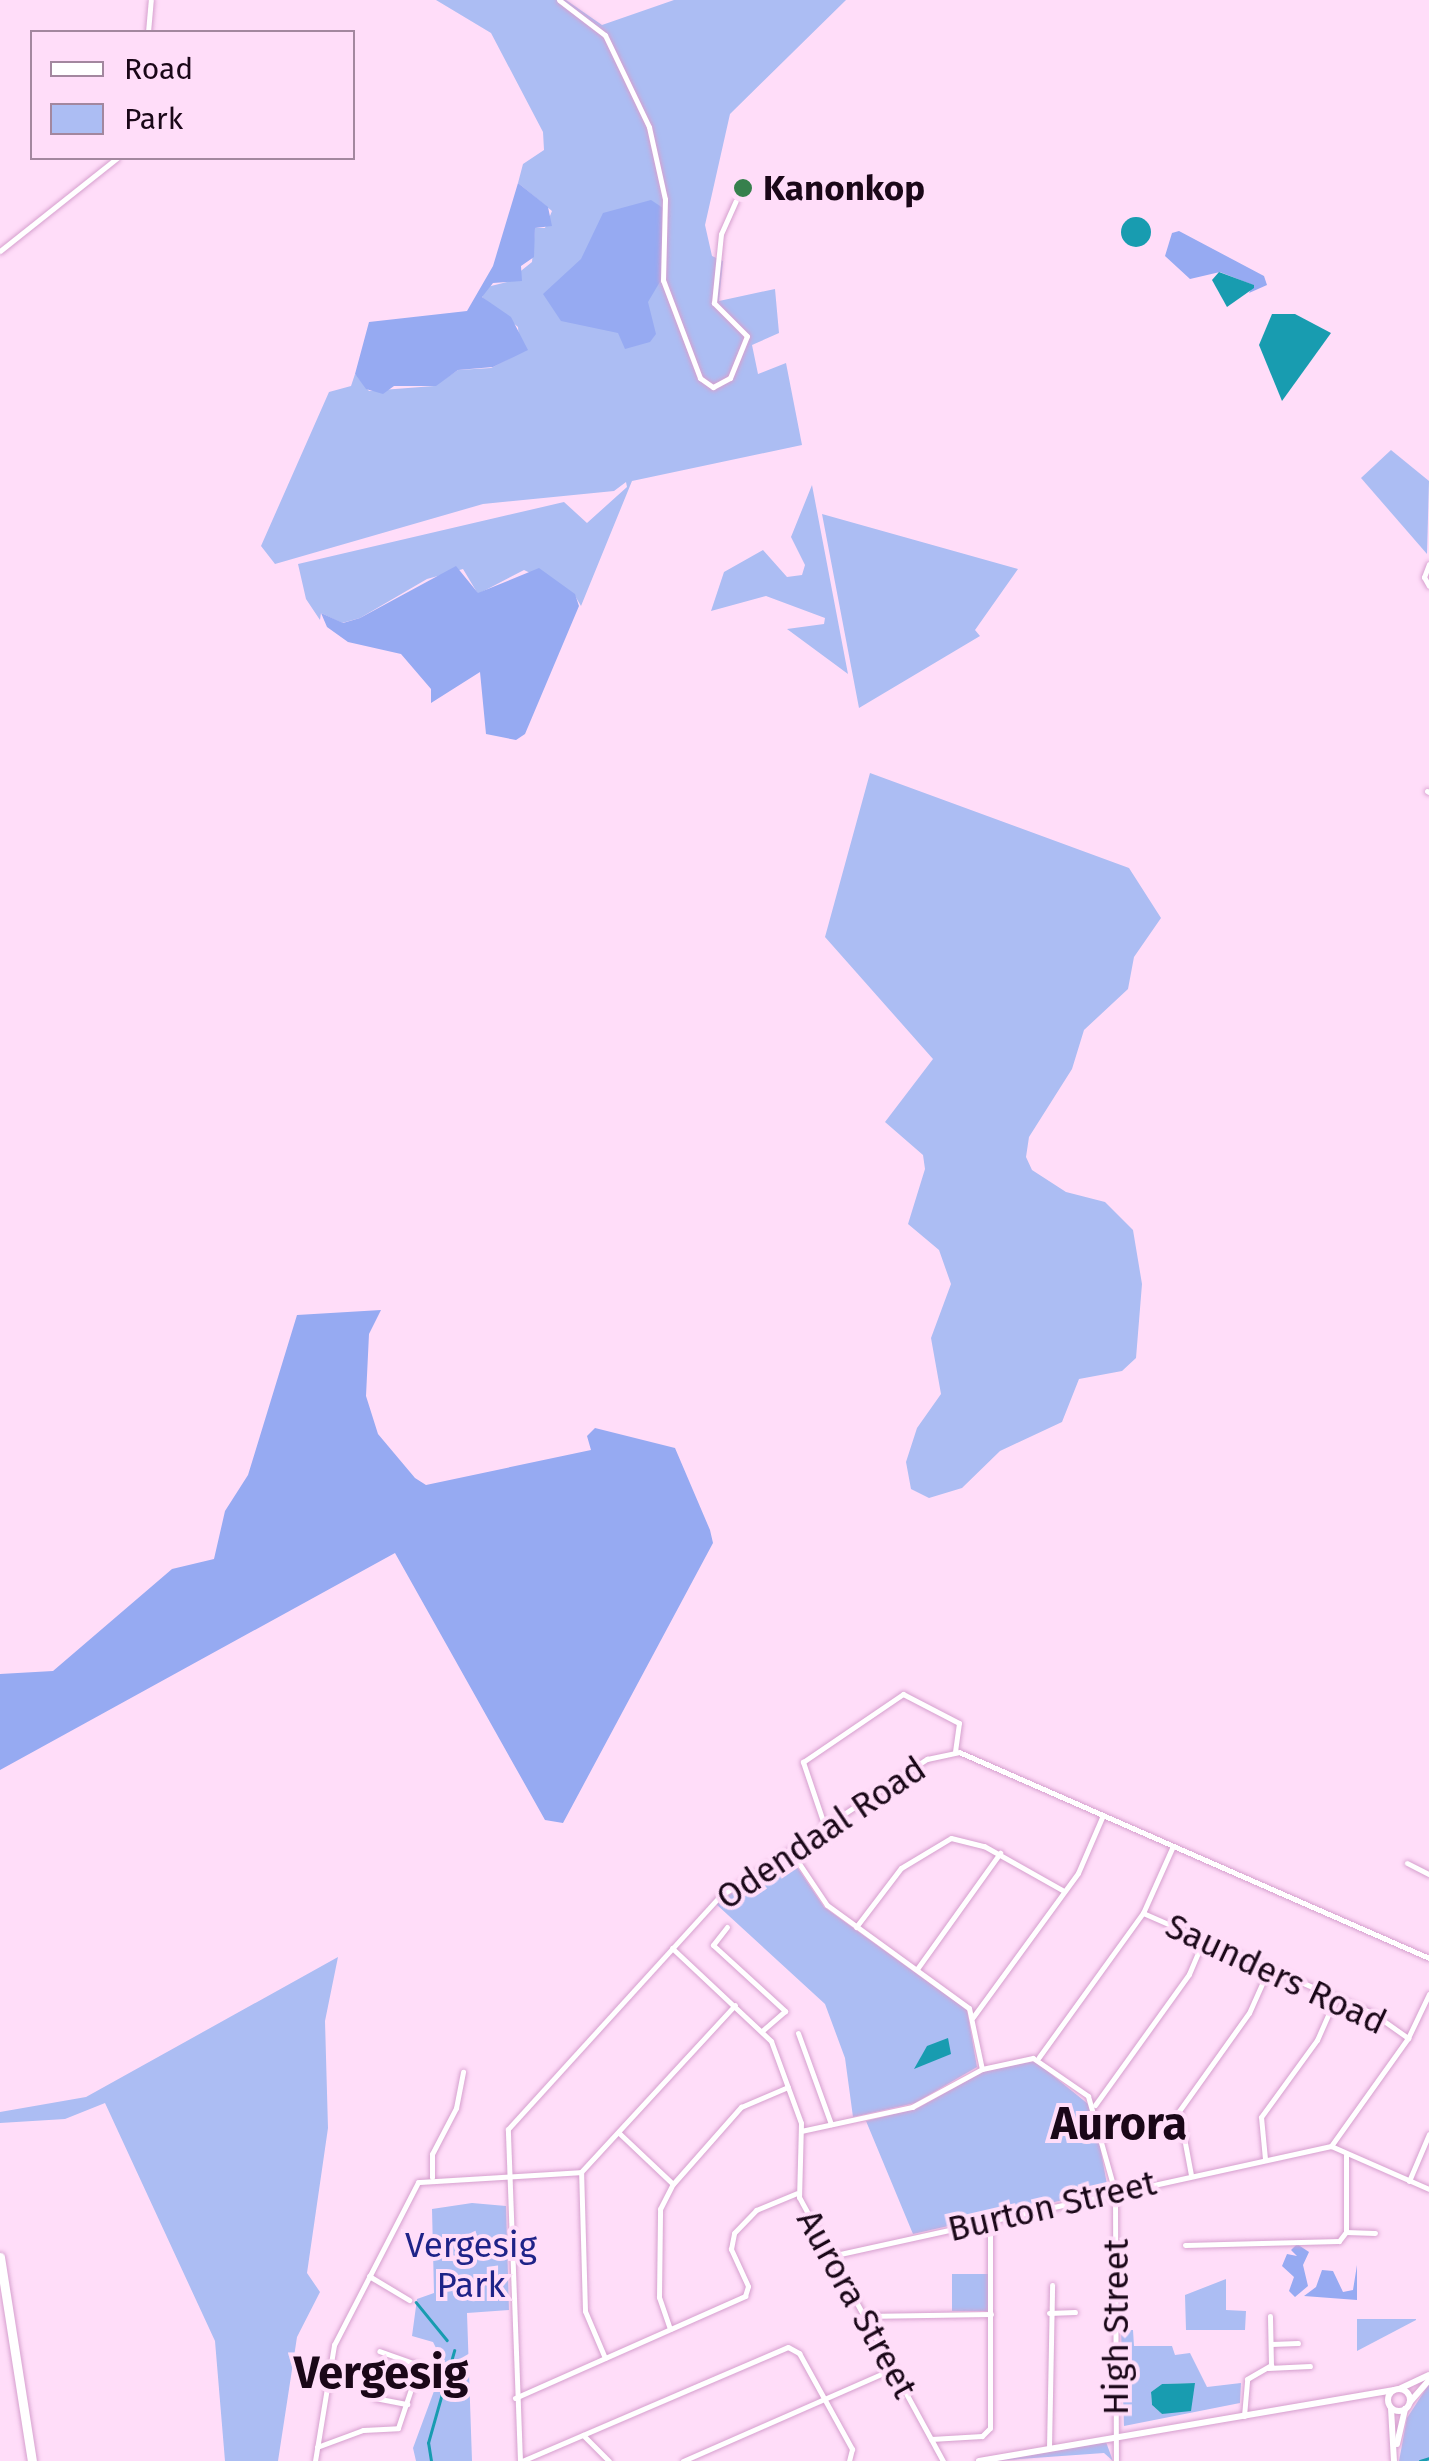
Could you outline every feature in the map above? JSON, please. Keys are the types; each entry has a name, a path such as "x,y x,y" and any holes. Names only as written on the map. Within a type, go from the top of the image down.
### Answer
{"main road":[{"path":"0,2257 32,2461"},
{"path":"979,2461 1396,2390 1429,2378"},
{"path":"1394,2458 1407,2406 1429,2378"},
{"path":"1394,2458 1390,2405 1396,2390"},
{"path":"1396,2390 1407,2406"},
{"path":"1363,2396 1407,2406"}],"street":[{"path":"148,30 151,0"},
{"path":"560,0 605,34 649,127 665,199 663,280 702,380 713,388 732,374 747,336 714,303 721,234 736,201"},
{"path":"0,250 114,160"},
{"path":"1429,564 1424,577 1429,586"},
{"path":"824,1827 803,1762 903,1694 959,1723 955,1751"},
{"name":"Odendaal Road","path":"508,2174 507,2132 719,1898 927,1760 955,1751 1429,1958"},
{"path":"973,2016 1064,1891 1103,1815"},
{"path":"856,1926 896,1872 938,1843 967,1839 1000,1853 1064,1891"},
{"path":"801,2131 916,2106 982,2069 1038,2058 1143,1913 1174,1846"},
{"path":"790,1850 827,1905 973,2016 982,2069"},
{"path":"916,1970 1000,1853"},
{"path":"1407,1863 1429,1874"},
{"name":"Saunders Road","path":"1143,1913 1336,1997 1408,2038"},
{"path":"727,1926 714,1946 785,2011 762,2031"},
{"path":"1038,2058 1095,2104 1189,1974 1204,1939"},
{"name":"Aurora Street","path":"672,1948 762,2031 788,2087 801,2131 798,2193 943,2461"},
{"path":"1191,2175 1179,2111 1246,2017 1269,1968"},
{"path":"1429,1994 1408,2038 1331,2146 1429,2190"},
{"path":"1266,2158 1260,2120 1317,2040 1336,1997"},
{"path":"315,2461 334,2344 417,2184 432,2177 581,2172 735,2006"},
{"path":"798,2033 831,2125"},
{"path":"432,2177 432,2154 456,2108 464,2072"},
{"path":"670,2330 659,2296 656,2226 673,2184 744,2105 788,2087"},
{"name":"High Street","path":"1095,2104 1115,2192 1116,2461"},
{"path":"618,2133 673,2184"},
{"path":"1409,2181 1429,2134"},
{"name":"Burton Street","path":"831,2256 1331,2146"},
{"path":"1344,2236 1346,2155"},
{"path":"581,2172 585,2311 605,2358"},
{"path":"508,2174 515,2398 521,2461 788,2347 798,2351 853,2451 850,2461"},
{"path":"515,2398 748,2291 731,2249 734,2233 756,2210 798,2193"},
{"path":"931,2440 990,2430 990,2220"},
{"path":"1185,2245 1375,2233"},
{"path":"369,2276 409,2300"},
{"path":"1049,2448 1052,2285"},
{"path":"1049,2313 1075,2312"},
{"path":"864,2316 991,2314"},
{"path":"1268,2368 1270,2316"},
{"path":"1271,2344 1298,2343"},
{"path":"317,2447 366,2430 396,2430 418,2363 379,2351"},
{"path":"1244,2416 1247,2379 1268,2368 1310,2366"},
{"path":"683,2461 826,2402 893,2369"},
{"path":"376,2398 406,2404"},
{"path":"583,2435 609,2461"}],"green space":[{"path":"436,0 566,0 602,25 674,0 846,0 730,114 705,225 712,256 723,261 719,301 775,289 779,333 752,345 758,374 786,363 802,445 632,481 581,606 574,594 524,570 478,594 463,569 427,579 360,618 342,623 321,613 320,620 306,599 298,564 564,502 587,523 627,487 626,482 614,491 483,504 275,564 261,546 329,392 351,386 355,374 369,391 434,386 458,370 491,368 520,353 518,327 482,297 487,287 507,282 532,262 535,228 545,228 552,211 518,183 523,164 544,150 543,132 491,33"},
{"path":"1391,450 1429,481 1427,554 1361,478"},
{"path":"812,485 848,674 787,629 824,624 825,618 766,596 711,611 724,572 763,550 787,577 802,575 805,565 791,537"},
{"path":"822,514 1018,569 975,630 980,636 859,708"},
{"path":"870,773 1129,868 1161,918 1134,957 1128,989 1084,1030 1072,1069 1029,1137 1026,1157 1032,1170 1066,1192 1105,1202 1133,1230 1142,1284 1136,1358 1122,1371 1079,1379 1062,1422 1000,1451 962,1488 929,1498 911,1489 906,1462 917,1428 941,1394 931,1338 951,1284 939,1250 908,1224 925,1169 923,1155 885,1122 933,1059 825,937"},
{"path":"783,1858 791,1858 824,1907 967,2010 977,2067 915,2103 853,2117 845,2058 825,2004 716,1904"},
{"path":"338,1957 325,2021 328,2128 307,2273 320,2292 297,2337 278,2461 225,2461 215,2341 105,2103 65,2119 0,2123 0,2112 86,2097"},
{"path":"1035,2061 1093,2108 1108,2190 913,2234 866,2121 918,2108 984,2071"},
{"name":"Vergesig Park","path":"472,2203 506,2206 509,2310 467,2313 472,2461 416,2461 413,2448 444,2364 433,2342 412,2336 417,2299 434,2293 432,2209"},
{"path":"952,2274 988,2274 988,2311 952,2311"},
{"path":"1226,2279 1226,2310 1246,2311 1245,2330 1186,2330 1185,2295"},
{"path":"1357,2319 1416,2319 1416,2320 1357,2351"},
{"path":"1121,2330 1133,2330 1134,2346 1172,2346 1175,2355 1190,2353 1207,2387 1241,2383 1240,2403 1124,2426","holes":["1195,2383 1172,2411 1162,2414 1152,2405 1151,2392 1162,2384"]},
{"path":"1429,2384 1429,2461 1399,2461 1407,2418"},
{"path":"1106,2442 1113,2461 1104,2453 993,2461"}],"shaded area":[{"path":"518,183 548,207 552,226 535,228 534,257 521,266 522,281 493,283 482,297 511,317 528,350 493,367 458,370 436,386 394,386 383,394 366,389 355,374 369,322 467,311 493,266"},
{"path":"651,200 663,208 661,280 648,302 656,334 650,342 625,349 618,333 561,321 543,294 581,259 603,213"},
{"path":"1136,217 1147,221 1151,232 1147,243 1136,247 1125,243 1121,232 1125,221"},
{"path":"1179,231 1264,276 1267,285 1249,293 1253,285 1220,272 1190,279 1165,256 1172,233"},
{"path":"1219,272 1254,288 1227,307 1212,280"},
{"path":"1272,314 1295,314 1331,333 1282,401 1259,345"},
{"path":"456,566 478,593 539,568 575,594 579,606 525,734 516,740 486,734 480,672 431,703 431,689 401,654 348,642 327,627 321,613 343,623 360,618"},
{"path":"381,1310 369,1334 366,1396 378,1434 415,1478 426,1485 591,1450 587,1436 595,1428 675,1448 710,1530 713,1543 563,1823 545,1820 395,1553 0,1770 0,1674 53,1671 172,1569 214,1559 225,1511 248,1475 297,1315"},
{"path":"948,2038 951,2054 914,2069 927,2046"},
{"path":"1297,2244 1309,2252 1303,2265 1308,2286 1295,2297 1289,2291 1294,2277 1282,2266 1287,2254 1297,2256 1291,2250"},
{"path":"1357,2265 1357,2300 1304,2296 1316,2287 1322,2270 1333,2271 1343,2292 1353,2290"},
{"path":"1195,2383 1191,2411 1162,2414 1152,2405 1151,2392 1162,2384"}],"waterway":[{"path":"416,2302 447,2340"},
{"path":"431,2461 428,2443 454,2351"},
{"path":"1420,2461 1429,2458"}],"place":[{"name":"Kanonkop","path":"743,188"}],"district":[{"name":"Aurora","path":"1119,2125"},
{"name":"Vergesig","path":"381,2374"}]}
